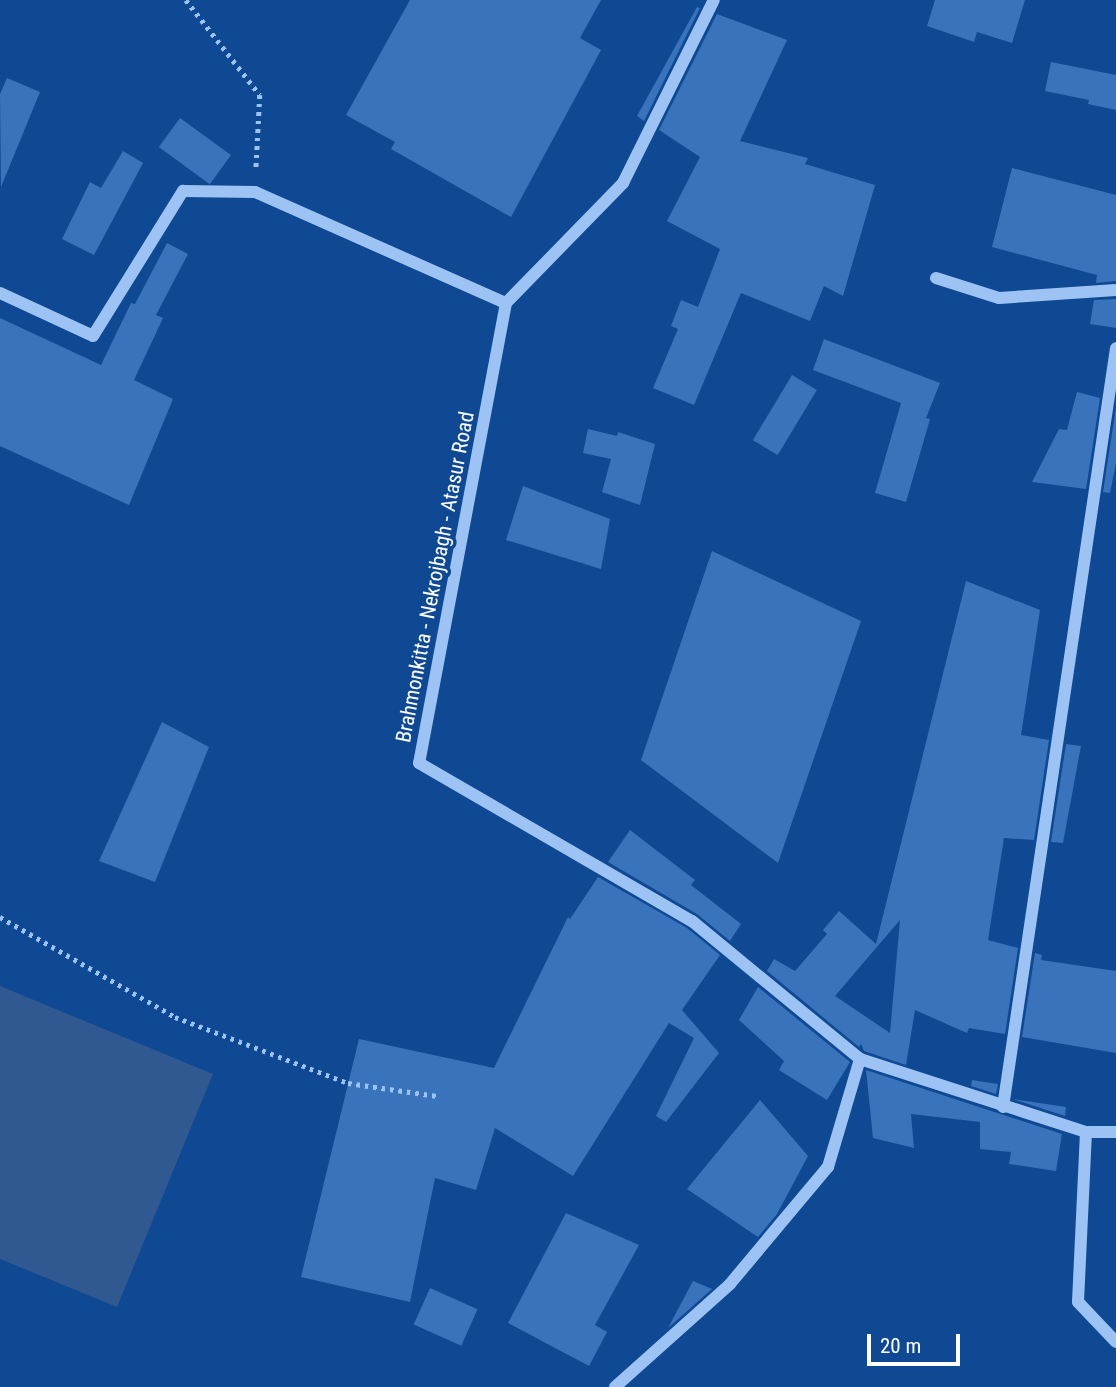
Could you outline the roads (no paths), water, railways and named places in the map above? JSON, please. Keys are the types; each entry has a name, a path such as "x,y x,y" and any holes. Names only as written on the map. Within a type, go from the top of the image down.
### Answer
{"street":[{"path":"0,293 93,336 183,191 255,192 506,303 623,183 714,0"},
{"path":"936,278 999,298 1116,290"},
{"name":"Brahmonkitta - Nekrojbagh - Atasur Road","path":"506,303 419,764 692,920 860,1059 1086,1132 1116,1132"},
{"path":"1003,1107 1116,348"},
{"path":"615,1387 730,1284 828,1167 860,1059"},
{"path":"1086,1132 1078,1302 1116,1342"}],"water":[{"path":"0,986 213,1074 117,1307 0,1259"}]}
